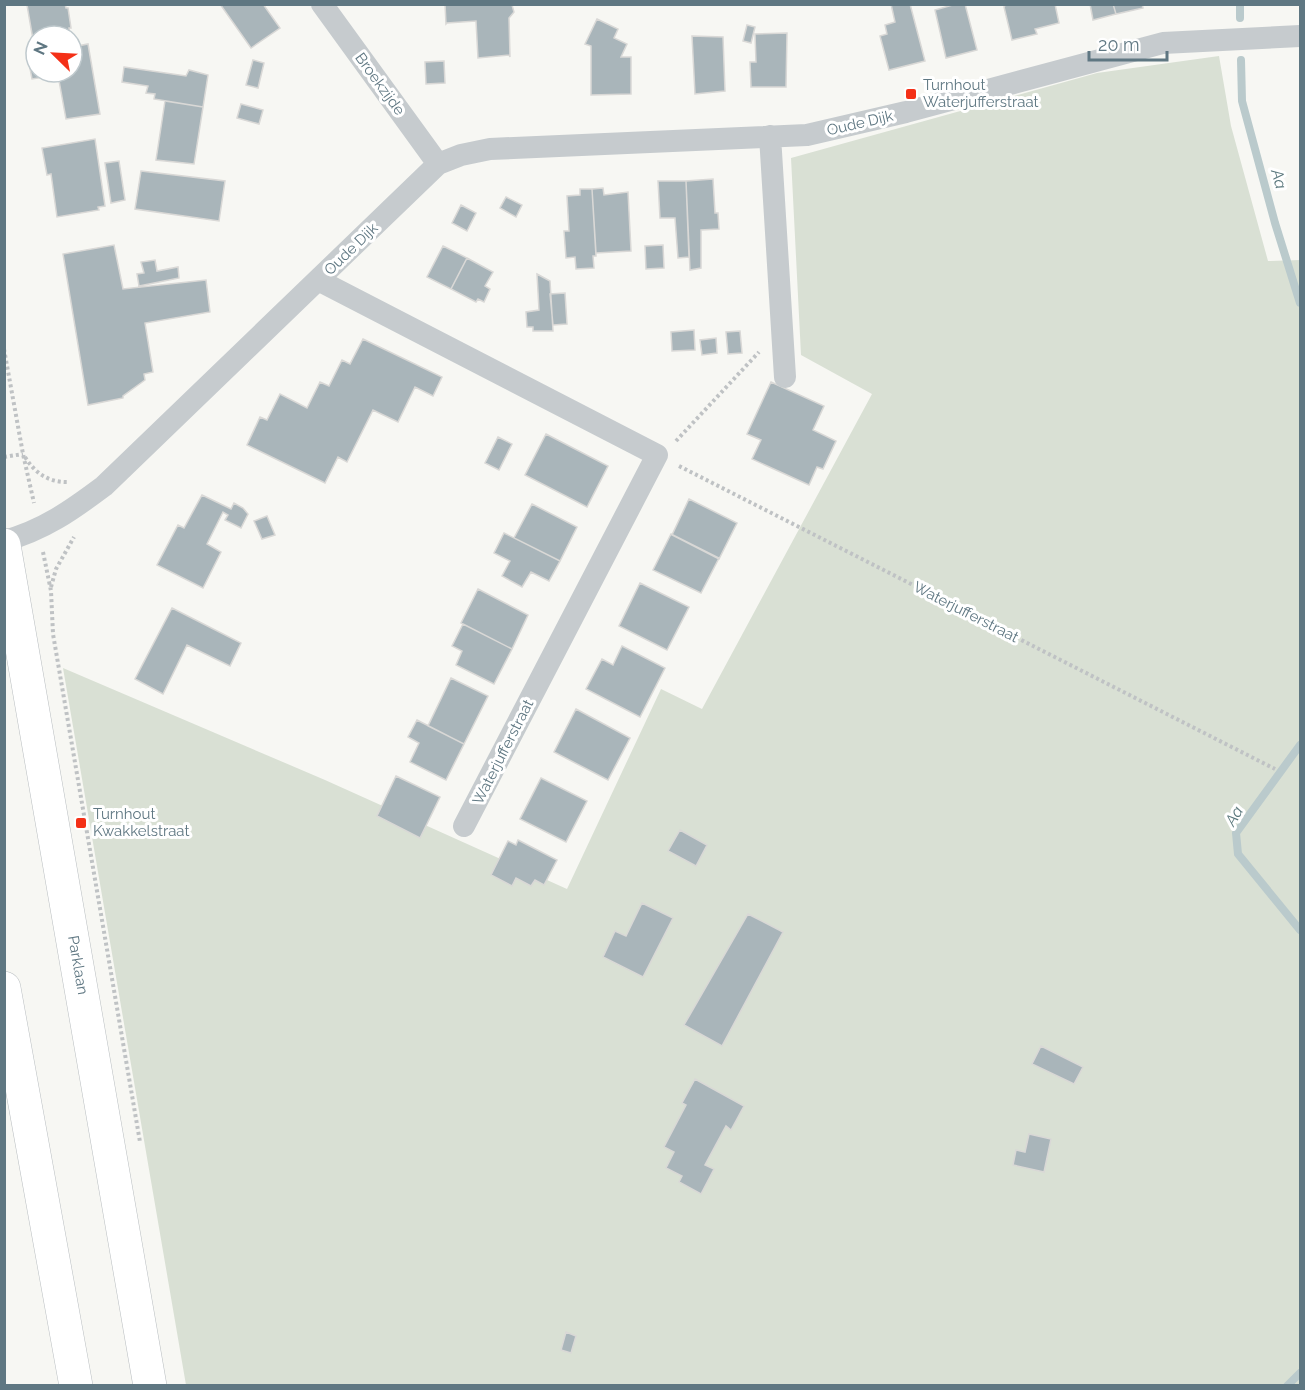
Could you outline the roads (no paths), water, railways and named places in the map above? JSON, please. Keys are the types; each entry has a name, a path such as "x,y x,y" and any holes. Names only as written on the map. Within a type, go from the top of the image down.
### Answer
{"main road":[{"name":"Parklaan","path":"4,543 150,1386"},
{"path":"4,988 76,1386"}],"street":[{"name":"Broekzijde","path":"322,4 438,164"},
{"name":"Oude Dijk","path":"4,543 28,534 56,519 85,500 114,476 438,164 461,155 490,149 807,135 906,112 1162,44 1300,36"},
{"path":"770,136 785,377"},
{"name":"Waterjufferstraat","path":"318,280 659,456 464,826"}],"waterway":[{"name":"Aa","path":"1240,4 1240,18"},
{"name":"Aa","path":"1241,60 1242,101 1275,223 1300,303"},
{"name":"Aa","path":"1300,745 1236,833 1238,854 1300,930"},
{"name":"Aa","path":"1287,1386 1300,1373"}],"place":[{"name":"Turnhout Waterjufferstraat","path":"911,94"},
{"name":"Turnhout Kwakkelstraat","path":"81,823"}]}
